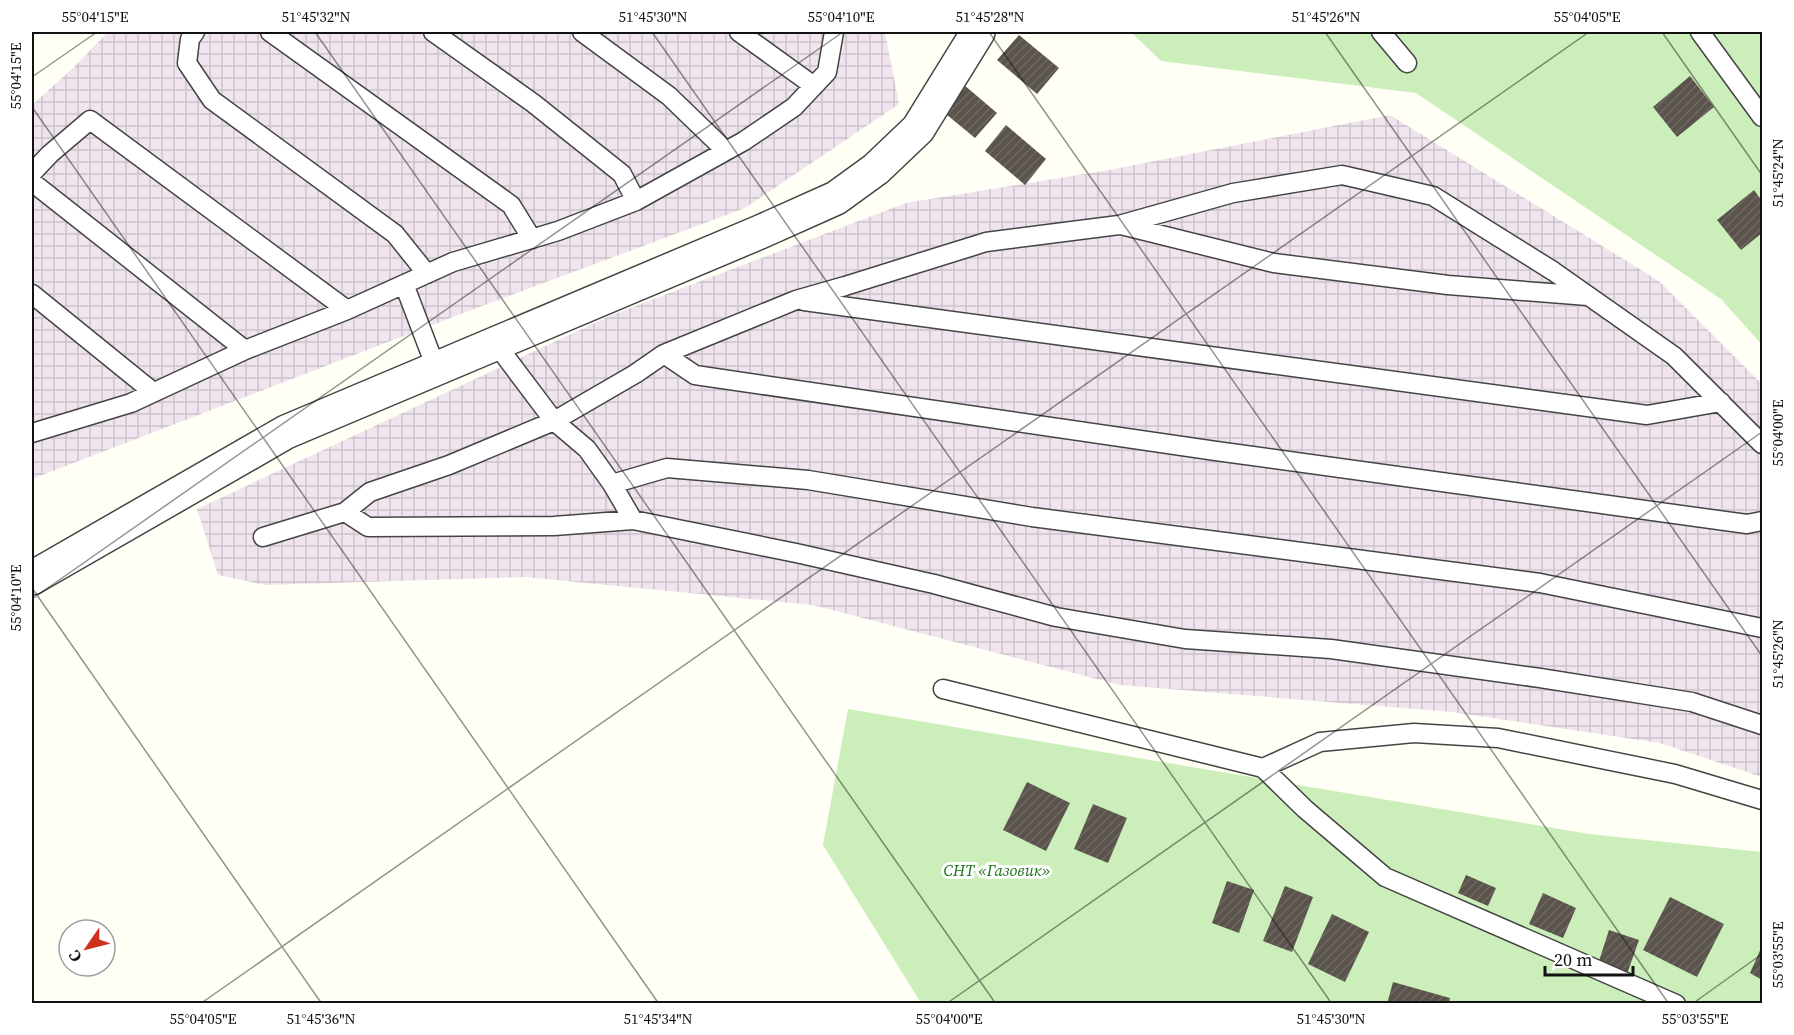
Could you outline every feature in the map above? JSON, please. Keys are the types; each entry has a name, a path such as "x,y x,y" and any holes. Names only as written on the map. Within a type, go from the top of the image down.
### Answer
{"street":[{"path":"32,578 286,432 836,198 876,169 918,129 975,33"}],"lane":[{"path":"195,32 190,39 187,63 212,100 394,234 427,274"},
{"path":"270,32 512,205 532,239"},
{"path":"433,32 533,103 622,174 636,201"},
{"path":"582,32 669,96 726,151"},
{"path":"739,32 814,86"},
{"path":"32,433 131,403 245,350 347,310 453,262 532,239 636,201 726,151 794,107 827,72 834,32"},
{"path":"1381,32 1407,63"},
{"path":"1700,32 1762,117"},
{"path":"32,173 50,154 90,120 347,310"},
{"path":"263,537 345,512 370,492 449,465 554,421 635,374 664,354 796,300 986,242 1119,225 1233,193 1342,175 1434,196 1553,271 1674,356 1762,444"},
{"path":"32,182 245,350"},
{"path":"1119,225 1274,263 1448,285 1588,296"},
{"path":"404,285 436,368"},
{"path":"32,294 153,393"},
{"path":"796,300 1647,416 1721,402"},
{"path":"496,344 554,421 587,449 612,484 633,520"},
{"path":"664,354 695,375 707,377 1216,451 1747,524 1762,521"},
{"path":"612,484 667,468 808,480 1032,517 1540,583 1762,628"},
{"path":"345,512 368,527 542,526 633,520 934,584 1056,617 1185,639 1330,649 1540,678 1692,702 1762,725"},
{"path":"943,689 1263,768 1305,809 1385,877 1676,1004"},
{"path":"1263,768 1320,742 1414,733 1498,738 1675,774 1762,800"}],"shaded area":[{"path":"108,32 885,32 899,104 745,208 466,312 32,479 32,105"},
{"path":"1390,115 1659,281 1762,384 1762,777 1660,743 1452,712 1120,685 813,605 525,577 265,585 218,575 197,509 612,315 906,203 1109,170"}],"green space":[{"path":"1131,32 1762,32 1762,345 1721,299 1416,93 1161,61"},
{"name":"СНТ «Газовик»","path":"848,709 1589,834 1762,852 1762,1003 921,1003 823,845"}],"building":[{"path":"1019,35 1059,68 1037,94 997,60"},
{"path":"1690,76 1714,107 1677,137 1653,107"},
{"path":"957,79 997,113 975,138 935,105"},
{"path":"1006,125 1046,159 1025,185 985,151"},
{"path":"1754,190 1762,201 1762,233 1741,250 1717,220"},
{"path":"1027,782 1070,803 1046,851 1003,830"},
{"path":"1093,804 1127,818 1108,863 1074,849"},
{"path":"1466,875 1496,888 1488,906 1458,893"},
{"path":"1227,881 1254,890 1239,933 1212,923"},
{"path":"1285,886 1313,897 1292,952 1263,941"},
{"path":"1543,893 1576,908 1563,938 1529,924"},
{"path":"1670,897 1724,924 1697,977 1643,950"},
{"path":"1332,914 1369,932 1345,982 1308,964"},
{"path":"1609,930 1639,940 1627,974 1598,964"},
{"path":"1762,946 1762,980 1750,973"},
{"path":"1393,982 1450,998 1449,1004 1387,1004"}]}
